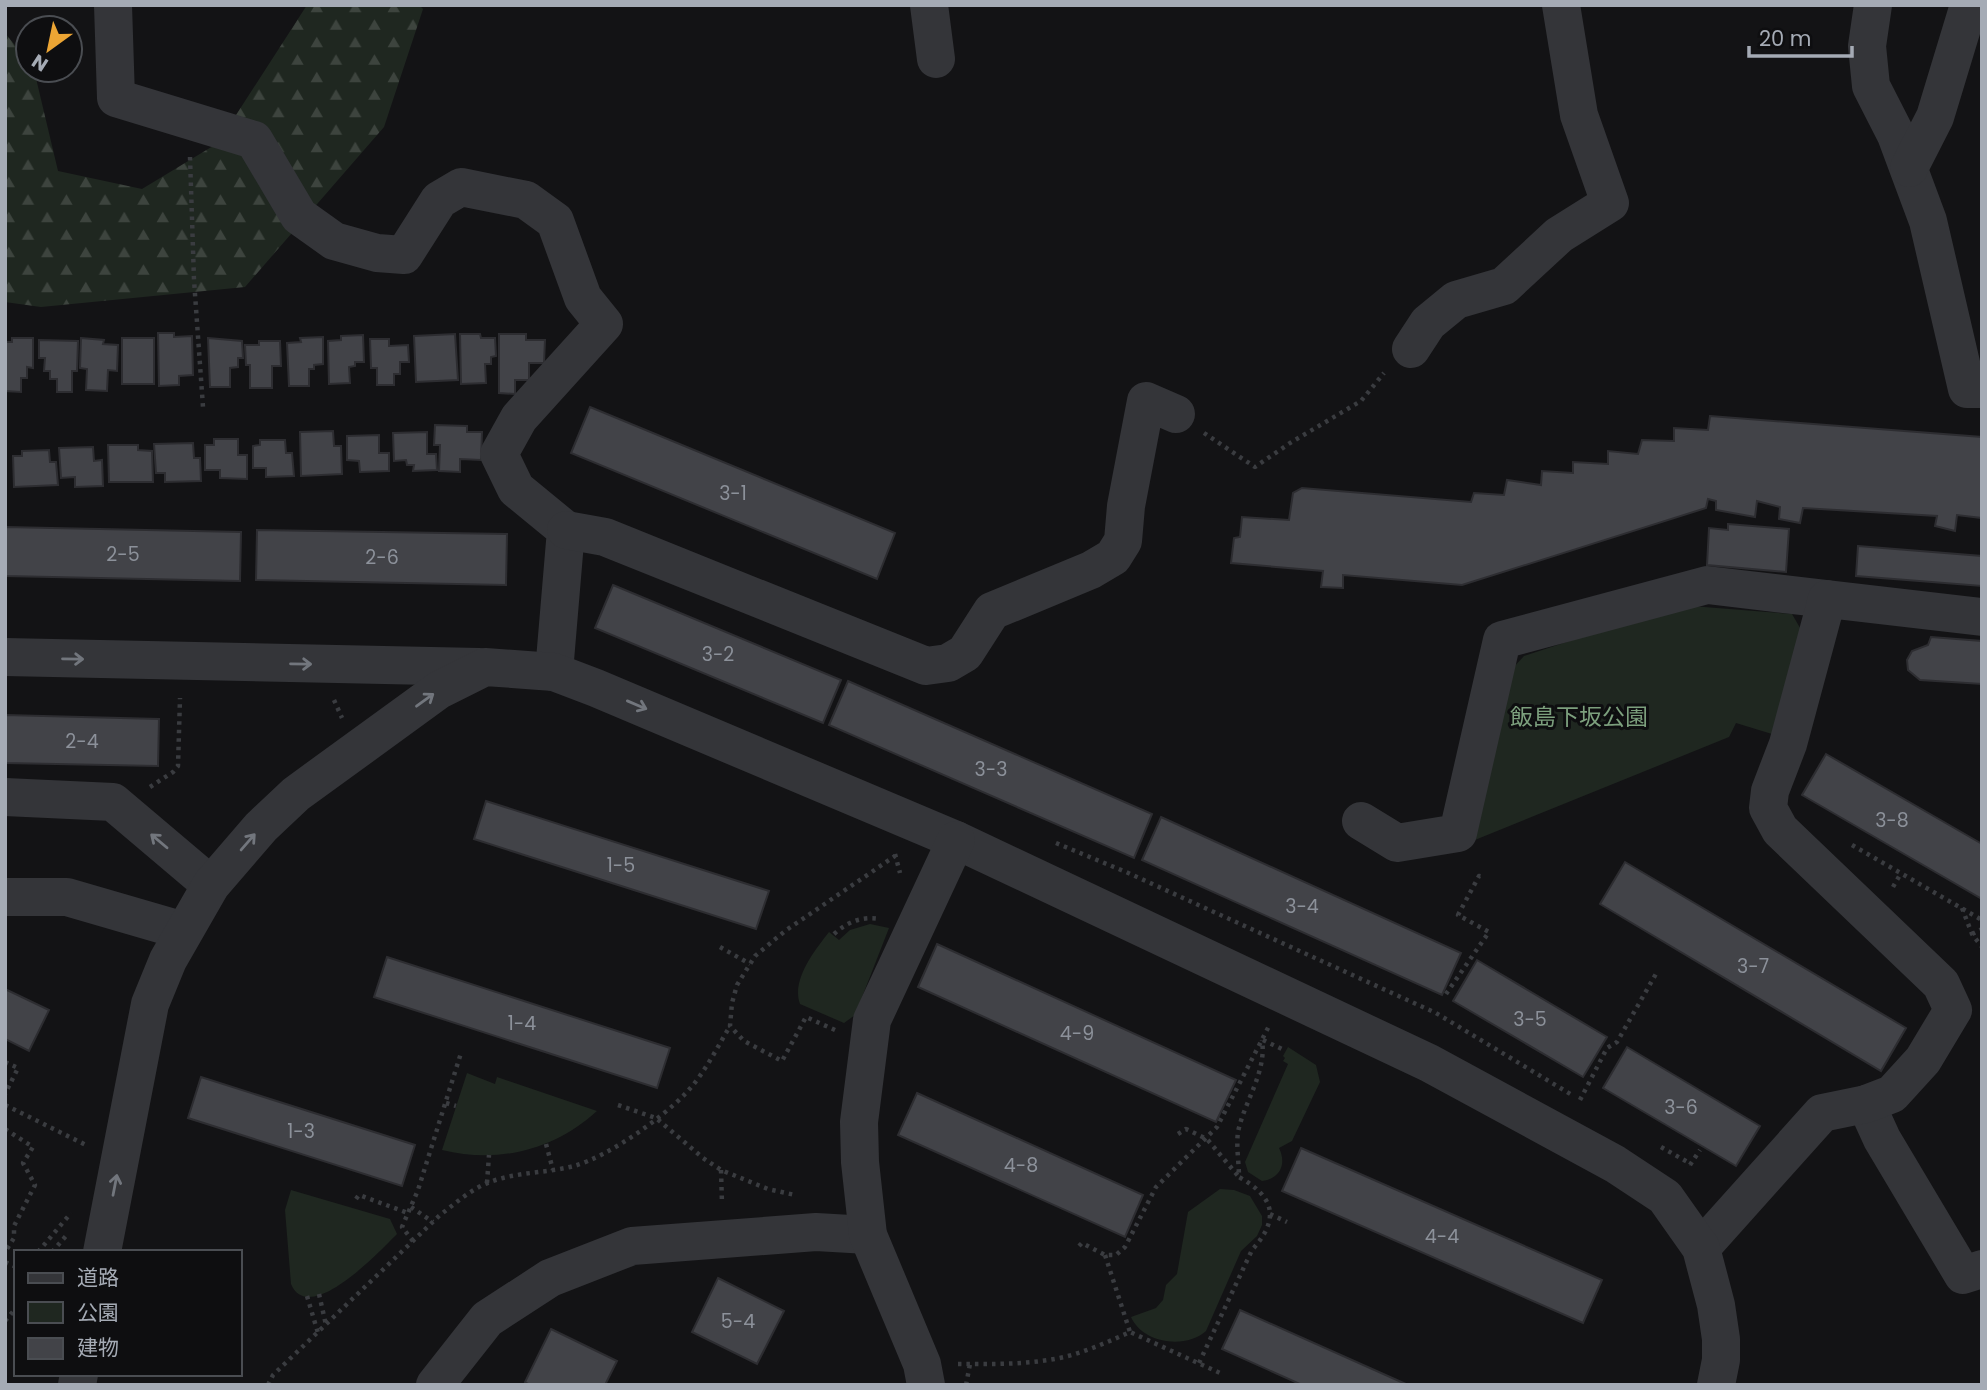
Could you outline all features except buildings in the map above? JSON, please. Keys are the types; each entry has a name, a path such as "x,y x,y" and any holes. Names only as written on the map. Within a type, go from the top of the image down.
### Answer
{"street":[{"path":"113,5 116,98 254,140 299,216 334,241 377,253 404,255 439,200 461,187 526,200 555,220 583,298 604,324 519,418 499,454 516,489 566,530 605,537 926,666 948,663 965,653 992,611 1091,570 1113,556 1124,541 1126,506 1146,401 1176,414"},
{"path":"929,5 936,60"},
{"path":"1411,349 1428,323 1457,300 1504,286 1559,236 1610,203 1579,115 1561,5"},
{"path":"1873,5 1867,46 1871,86 1909,167 1928,221 1967,389 1982,390"},
{"path":"1909,167 1935,117 1969,5"},
{"path":"554,672 566,530"},
{"path":"1361,821 1397,843 1458,833 1502,640 1707,585 1982,617"},
{"path":"1701,1248 1822,1113 1866,1104 1892,1094 1923,1060 1953,1010 1941,984 1780,830 1768,808 1770,791 1788,744 1828,599"},
{"path":"5,657 485,667 554,672 956,839 1429,1062 1615,1164 1664,1197 1701,1248 1716,1305 1721,1339 1717,1385"},
{"path":"102,1250 150,1004 168,960 211,885 261,827 296,794 439,690 485,667"},
{"path":"5,797 113,802 211,885"},
{"path":"924,1374 868,1235 859,1122 872,1020 956,839"},
{"path":"5,897 66,897 184,931"},
{"path":"1866,1104 1882,1139 1963,1275 1982,1269"},
{"path":"435,1385 487,1319 550,1278 632,1246 816,1232 868,1235"}],"path":[{"path":"188,120 194,280 203,407"},
{"path":"1222,446 1255,467 1361,401 1388,368 1411,349"},
{"path":"145,790 178,766 180,662"},
{"path":"336,704 340,714"},
{"path":"1843,839 1982,920"},
{"path":"268,1385 273,1375 433,1222 465,1196 487,1184 576,1165 609,1151 686,1093 709,1063 730,1026 737,985 755,956 785,931 895,856"},
{"path":"1446,994 1489,932 1458,915 1479,876 1484,877"},
{"path":"1962,908 1972,934 1982,947"},
{"path":"834,934 843,926 860,919 888,921"},
{"path":"1972,934 1982,929"},
{"path":"720,947 750,964"},
{"path":"1580,1100 1607,1048 1617,1042 1657,972"},
{"path":"1079,1246 1082,1243 1105,1255 1116,1255 1125,1247 1156,1187 1217,1127 1274,1016"},
{"path":"730,1026 744,1041 782,1061 806,1017 845,1035"},
{"path":"1262,1040 1286,1051"},
{"path":"1239,1178 1238,1133 1254,1089 1263,1049 1262,1040"},
{"path":"413,1241 402,1227 411,1207 461,1053"},
{"path":"5,1062 18,1068 5,1094"},
{"path":"446,1103 456,1106"},
{"path":"5,1105 88,1146"},
{"path":"618,1105 656,1118 721,1170 768,1189 806,1195"},
{"path":"5,1129 33,1147 23,1163 35,1185 14,1226 13,1238 5,1252"},
{"path":"1178,1135 1186,1129 1207,1139 1239,1178 1258,1188 1269,1205 1270,1214 1263,1238 1252,1250 1199,1363"},
{"path":"546,1144 553,1170"},
{"path":"487,1184 489,1155"},
{"path":"721,1170 721,1191"},
{"path":"356,1199 359,1195 408,1213"},
{"path":"40,1250 78,1204"},
{"path":"411,1207 433,1222"},
{"path":"1270,1214 1287,1222"},
{"path":"1105,1255 1130,1332 1220,1373"},
{"path":"319,1294 326,1325"},
{"path":"307,1296 318,1333"},
{"path":"924,1374 970,1364 1064,1357 1093,1349 1130,1332"},
{"path":"966,1385 970,1364"}],"green space":[{"path":"307,5 419,5 423,9 384,127 245,287 41,307 5,302 5,33 14,44 14,84 37,84 58,171 142,189 218,143"},
{"name":"飯島下坂公園","path":"1679,605 1792,614 1803,633 1772,734 1736,723 1729,737 1470,842 1512,669 1524,656"},
{"path":"870,924 889,928 855,1015 844,1023 800,1004 798,995 802,975 811,956 829,932 839,940 850,930"},
{"path":"1288,1047 1316,1065 1320,1082 1292,1141 1279,1148 1282,1160 1280,1170 1273,1177 1262,1181 1248,1172 1245,1162 1288,1064 1283,1061 1283,1056"},
{"path":"467,1073 495,1084 497,1077 597,1111 563,1136 525,1150 484,1155 442,1150"},
{"path":"1220,1189 1234,1190 1250,1196 1262,1216 1262,1225 1257,1236 1241,1251 1206,1331 1198,1337 1177,1342 1155,1338 1137,1326 1131,1317 1156,1308 1163,1300 1166,1285 1177,1274 1188,1212"},
{"path":"291,1190 390,1219 397,1234 344,1282 313,1297 300,1295 291,1284 285,1210"}]}
